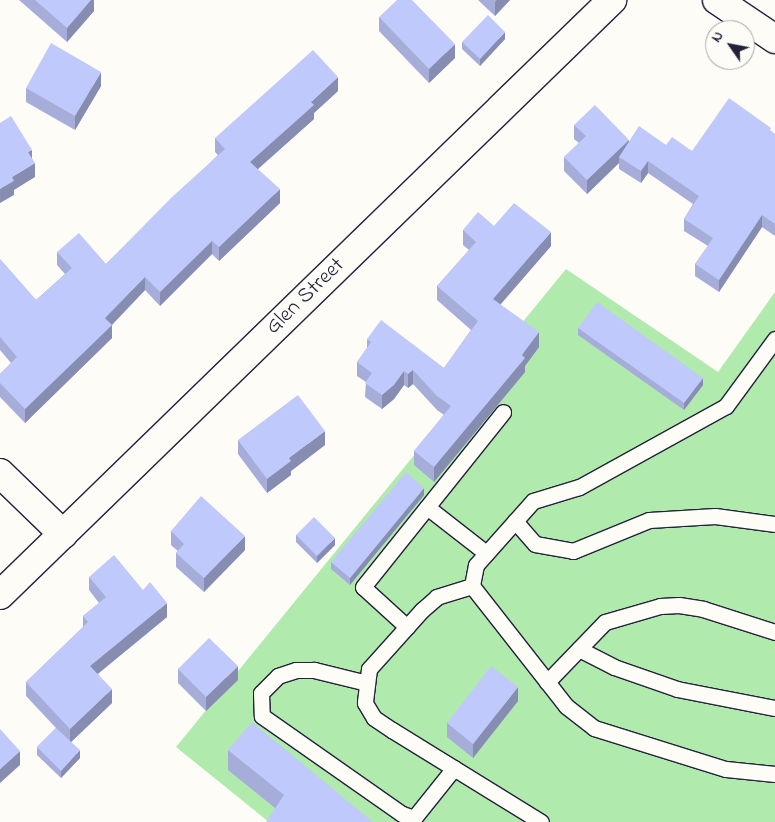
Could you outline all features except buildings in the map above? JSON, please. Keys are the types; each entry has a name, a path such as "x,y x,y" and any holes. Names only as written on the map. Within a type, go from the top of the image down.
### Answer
{"street":[{"name":"Glen Street","path":"0,595 612,0"},
{"path":"717,0 775,39"},
{"path":"0,473 63,534"}],"lane":[{"path":"775,339 726,406 579,487 533,501 476,565 472,586 566,706 594,728 726,769 775,774"},
{"path":"407,627 363,587 503,412"},
{"path":"427,507 486,553"},
{"path":"515,522 535,544 573,551 648,520 715,516 775,524"},
{"path":"472,586 437,597 407,627 369,669 365,703 374,718 540,822"},
{"path":"547,682 605,622 660,606 679,605 703,609 775,632"},
{"path":"579,649 614,668 677,689 775,708"},
{"path":"367,683 314,670 296,670 278,676 261,693 262,716 402,814 414,818 454,768"}],"green space":[{"path":"566,269 718,372 775,292 775,822 269,822 176,747"}]}
